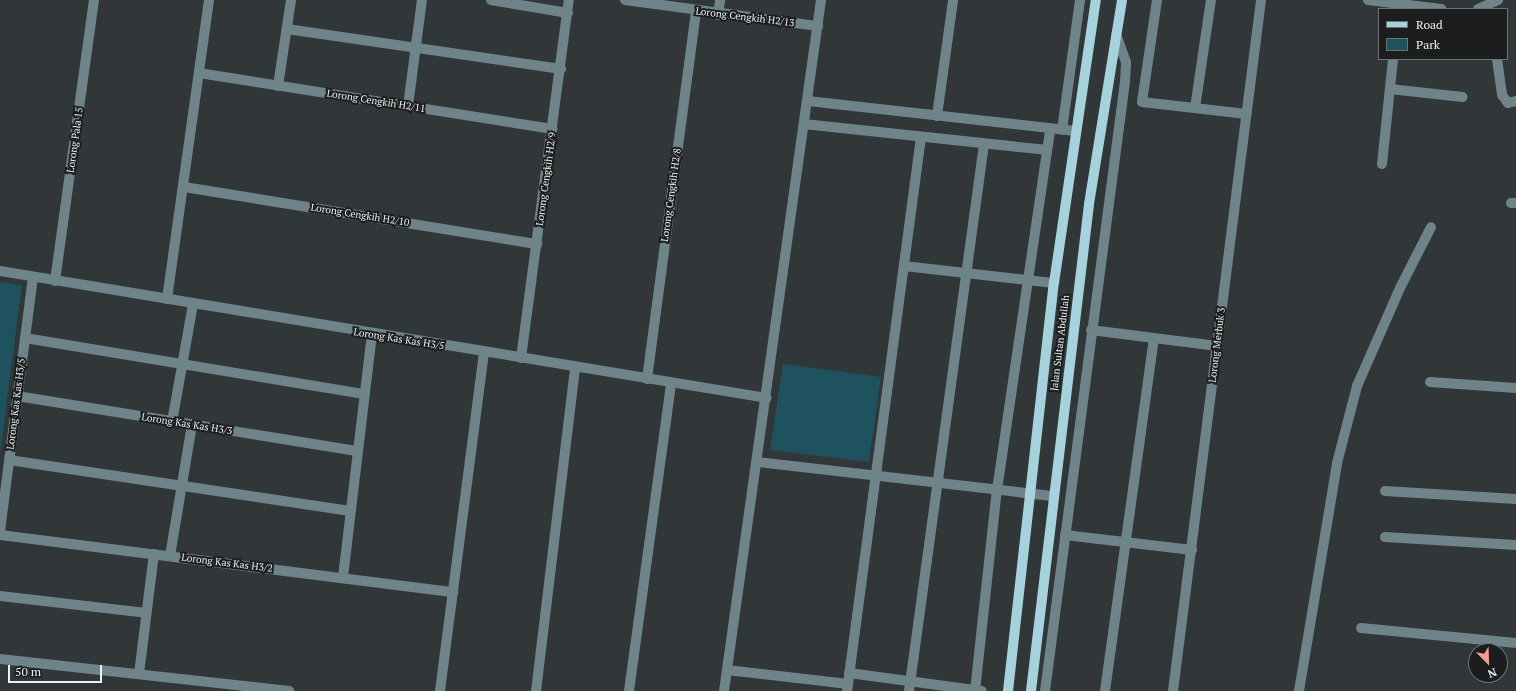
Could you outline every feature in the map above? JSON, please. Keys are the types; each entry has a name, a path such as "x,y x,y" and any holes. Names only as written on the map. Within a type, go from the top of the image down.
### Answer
{"main road":[{"name":"Jalan Sultan Abdullah","path":"1008,691 1054,284 1074,131 1096,0"},
{"name":"Jalan Sultan Abdullah","path":"1032,691 1089,204 1122,0"}],"street":[{"name":"Lorong Pala 15","path":"55,281 94,0"},
{"path":"167,299 184,187 209,0"},
{"path":"278,86 291,0"},
{"path":"408,106 422,0"},
{"path":"491,0 568,12"},
{"name":"Lorong Cengkih H2/9","path":"521,358 553,129 569,0"},
{"name":"Lorong Cengkih H2/13","path":"625,0 718,15 818,26"},
{"path":"718,15 720,0"},
{"path":"724,691 767,398 821,0"},
{"path":"937,116 953,0"},
{"path":"1062,130 1080,0"},
{"path":"1157,0 1142,102 1246,114"},
{"path":"1195,108 1211,0"},
{"name":"Lorong Merbuk 3","path":"1173,691 1261,0"},
{"path":"1368,0 1398,6 1423,3 1438,8"},
{"path":"1485,8 1498,0"},
{"name":"Lorong Cengkih H2/8","path":"647,379 696,12"},
{"path":"287,29 560,69"},
{"path":"1045,691 1091,330 1125,82 1126,62 1116,35"},
{"path":"1382,164 1392,60"},
{"path":"1497,60 1502,95 1508,103 1516,101"},
{"name":"Lorong Cengkih H2/11","path":"199,73 553,129"},
{"path":"1390,89 1463,96"},
{"path":"808,101 1074,131"},
{"path":"804,124 1046,150"},
{"path":"849,673 910,686 977,691 997,490 1050,129"},
{"path":"727,670 847,688 922,137"},
{"path":"910,686 939,483 984,144"},
{"name":"Lorong Cengkih H2/10","path":"184,187 537,244"},
{"path":"1299,691 1337,463 1357,386 1401,286 1431,227"},
{"path":"904,266 1054,284"},
{"name":"Lorong Kas Kas H3/5","path":"0,271 372,335 521,358 671,384 767,398"},
{"name":"Lorong Kas Kas H3/5","path":"0,531 33,277"},
{"path":"172,422 193,304"},
{"path":"1091,330 1217,346"},
{"path":"343,577 372,335"},
{"path":"25,338 364,394"},
{"path":"1105,691 1154,338"},
{"path":"440,691 484,352"},
{"path":"536,691 575,368"},
{"path":"1430,382 1516,388"},
{"path":"629,691 671,384"},
{"name":"Lorong Kas Kas H3/3","path":"17,396 357,452"},
{"path":"170,556 192,425"},
{"path":"9,460 350,512"},
{"path":"758,462 1054,496"},
{"path":"1385,491 1516,499"},
{"name":"Lorong Kas Kas H3/2","path":"0,535 453,592"},
{"path":"1065,535 1192,550"},
{"path":"1385,537 1516,545"},
{"path":"139,674 154,554"},
{"path":"0,596 146,613"},
{"path":"1362,628 1516,643"},
{"path":"0,659 289,691"}],"green space":[{"path":"0,282 22,285 0,454"},
{"path":"783,364 881,377 869,462 770,450"}]}
